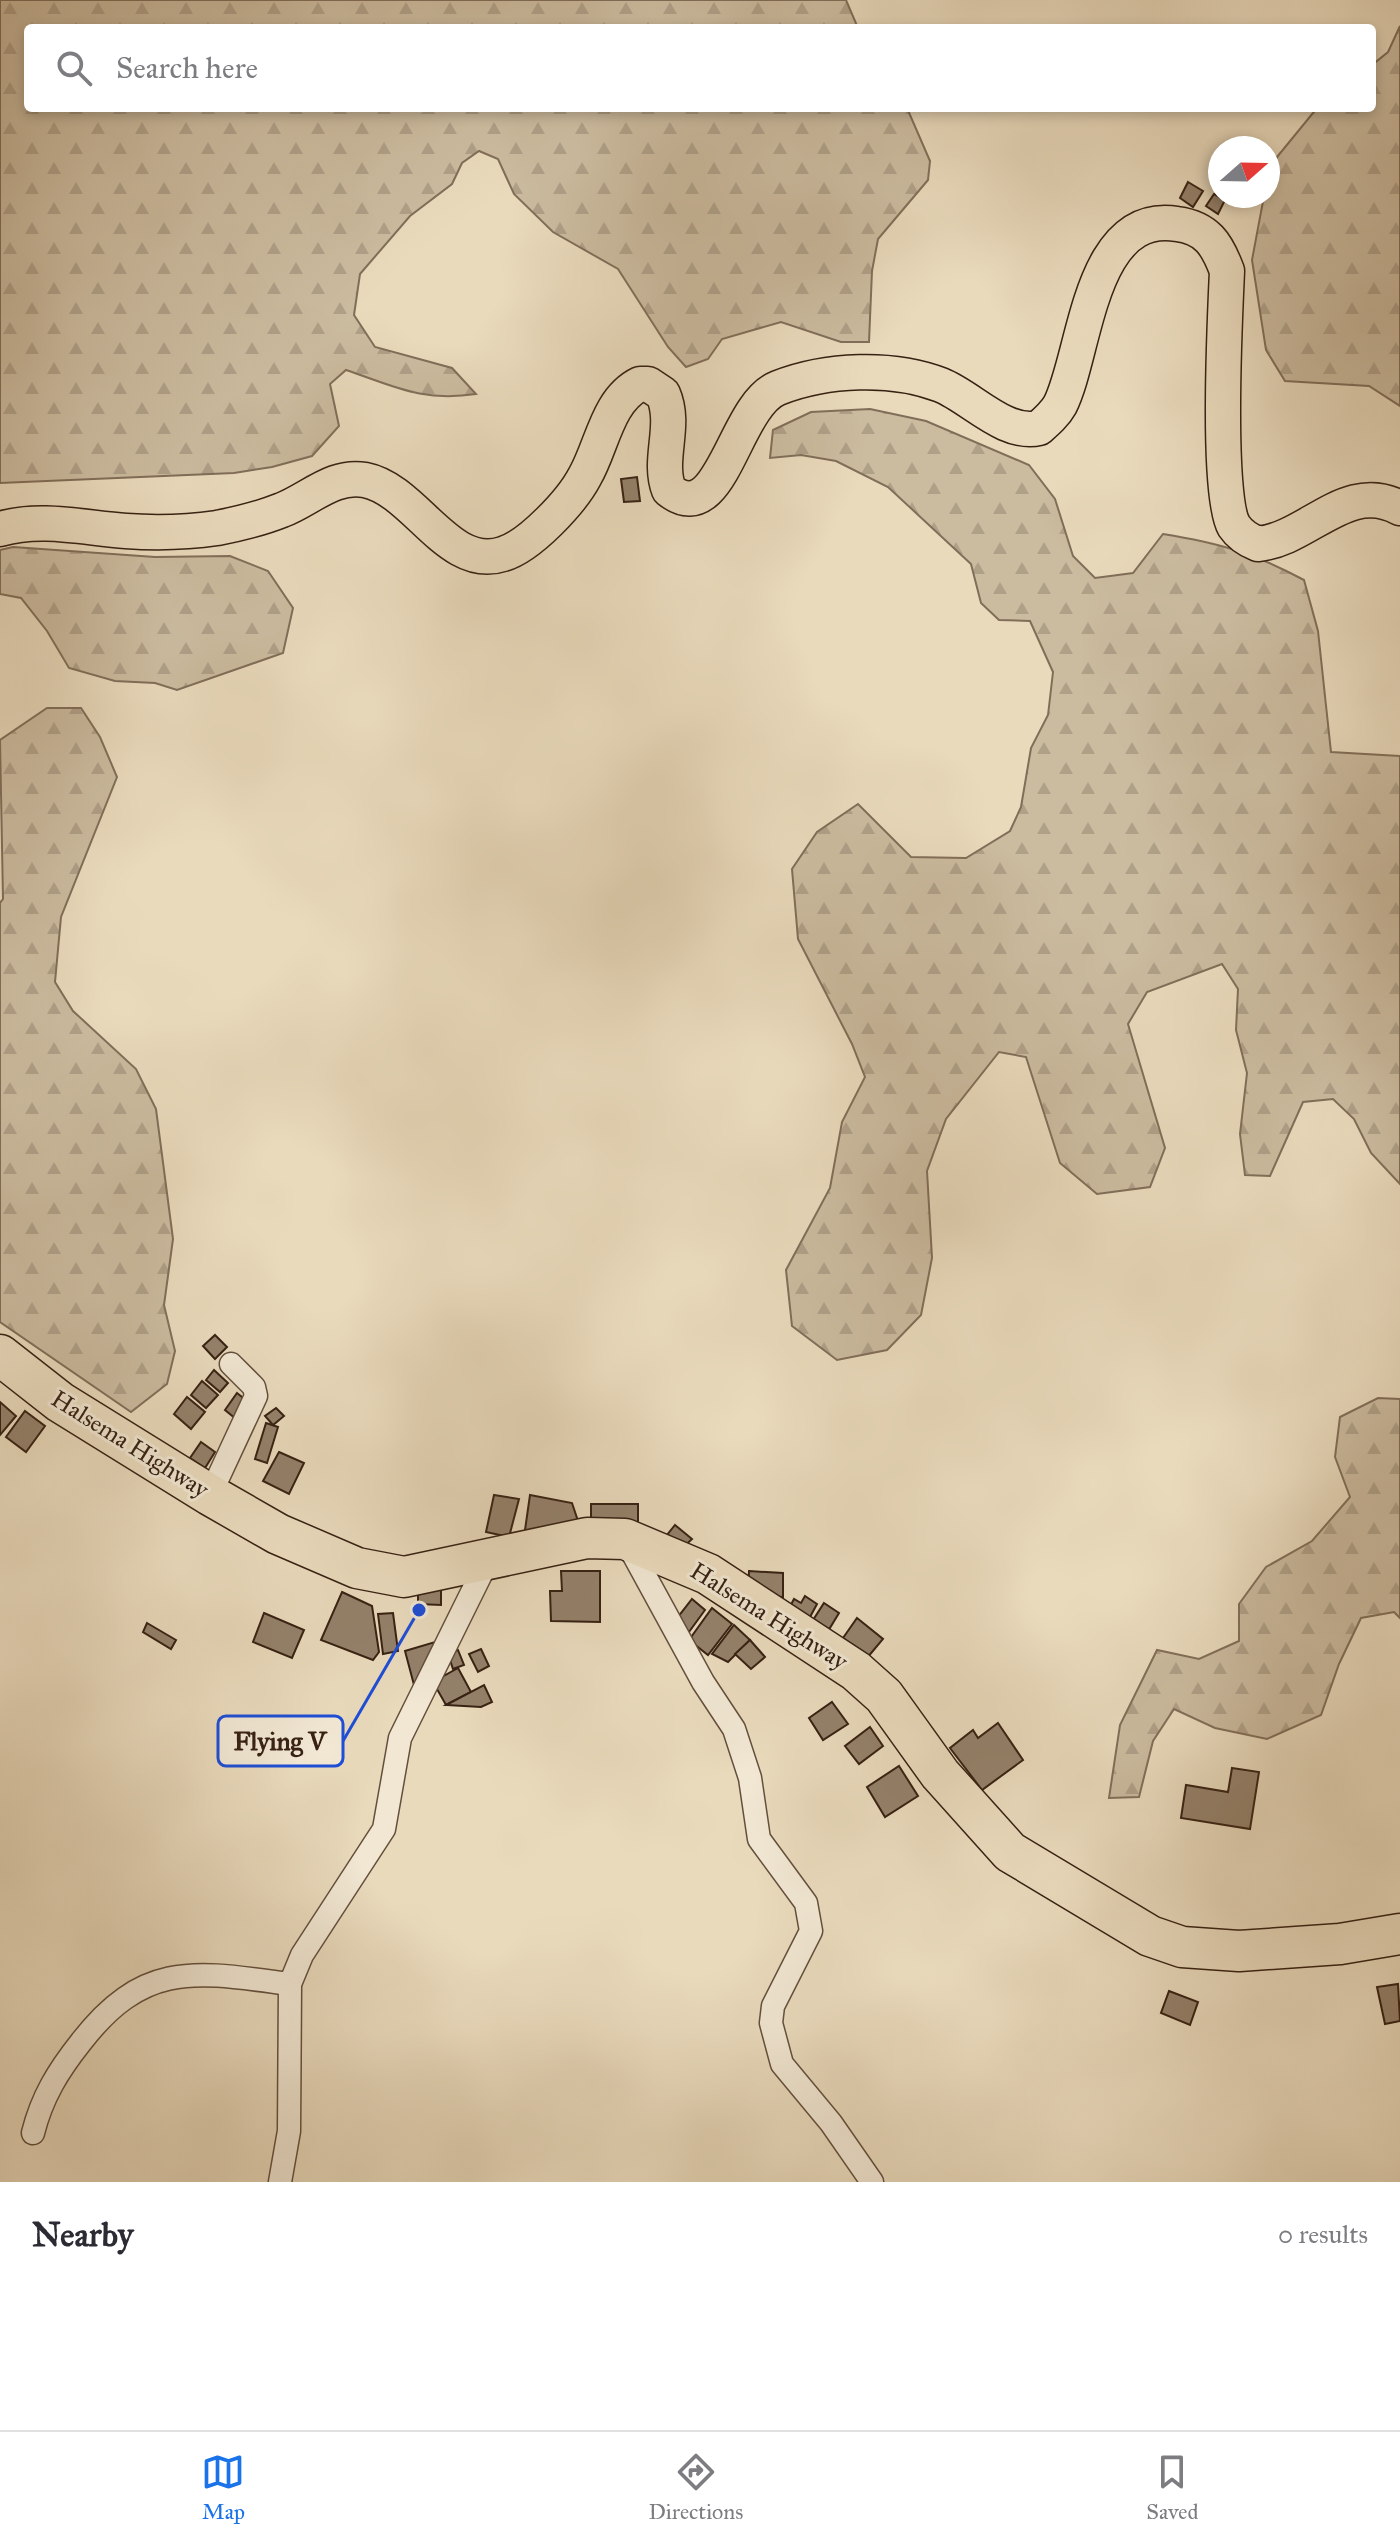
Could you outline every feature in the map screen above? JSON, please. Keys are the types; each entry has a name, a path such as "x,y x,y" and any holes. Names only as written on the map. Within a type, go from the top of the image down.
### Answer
{"highway":[{"name":"Halsema Highway","path":"0,1355 60,1402 210,1495 278,1534 357,1568 404,1577 557,1542 625,1539 708,1574 856,1671 884,1696 940,1774 1010,1852 1150,1936 1182,1947 1239,1951 1340,1944 1400,1934"}],"main road":[{"path":"0,529 24,522 130,531 216,528 283,510 329,484 355,479 379,484 409,502 427,524 473,556 500,555 512,551 565,505 586,476 616,408 640,384 655,387 663,394 669,407 664,477 669,490 688,499 701,497 716,483 745,419 758,403 775,389 815,378 858,372 907,377 940,385 1019,429 1039,428 1061,404 1089,305 1108,262 1140,230 1165,222 1188,225 1206,234 1218,247 1227,271 1224,486 1233,524 1245,538 1267,544 1294,535 1353,501 1371,498 1400,508"}],"street":[{"path":"210,1495 256,1396 254,1387 231,1364"},
{"path":"625,1539 703,1682 734,1729 750,1778 759,1839 806,1903 811,1931 773,2006 771,2023 782,2064 831,2123 872,2182"},
{"path":"280,2182 289,2131 290,1984 302,1955 384,1829 400,1738 490,1556"},
{"path":"33,2133 40,2105 54,2076 99,2018 148,1983 188,1974 212,1974 290,1984"}],"green space":[{"path":"0,0 846,0 856,24 24,24 24,112 909,112 930,161 928,180 878,239 872,271 869,342 841,342 781,322 722,339 708,359 686,367 668,347 618,269 553,232 514,194 498,159 479,151 462,163 452,184 410,216 360,274 354,315 375,347 452,368 476,394 424,394 346,370 330,384 339,426 312,456 234,473 0,483"},
{"path":"1400,26 1400,406 1369,386 1285,381 1266,350 1252,260 1262,208 1280,208 1280,153 1314,112 1376,112 1376,62 1388,52"},
{"path":"870,409 926,421 1029,465 1055,499 1073,556 1095,578 1133,573 1163,534 1236,550 1304,580 1318,631 1331,752 1400,756 1400,1184 1371,1153 1354,1119 1333,1099 1303,1102 1270,1176 1245,1175 1240,1134 1247,1073 1236,1030 1238,989 1222,964 1147,992 1128,1024 1165,1148 1150,1187 1097,1194 1060,1163 1026,1057 999,1052 946,1119 927,1171 932,1258 921,1315 887,1350 837,1360 792,1326 786,1270 830,1188 842,1122 865,1077 852,1044 798,939 792,869 817,832 858,804 911,857 966,858 1010,831 1021,807 1031,748 1048,715 1053,672 1030,621 999,620 981,603 971,564 888,487 836,461 801,455 770,458 773,430 811,412"},
{"path":"13,547 155,557 230,556 268,571 293,608 283,653 177,690 155,683 115,681 69,668 47,631 21,598 0,594 0,550"},
{"path":"47,708 81,708 100,737 117,777 61,917 55,982 73,1011 136,1069 156,1109 173,1239 164,1305 175,1351 167,1384 131,1412 0,1322 0,903 3,899 0,740"},
{"path":"1378,1398 1400,1399 1400,1618 1394,1612 1361,1618 1339,1664 1321,1715 1267,1739 1215,1728 1174,1709 1153,1741 1139,1797 1109,1798 1120,1725 1157,1650 1199,1659 1239,1641 1239,1604 1266,1567 1312,1541 1350,1497 1335,1457 1340,1417"}],"building":[{"path":"1188,182 1203,191 1193,207 1180,198"},
{"path":"637,477 640,501 624,502 621,479"},
{"path":"215,1335 227,1347 215,1359 203,1346"},
{"path":"214,1370 228,1383 220,1392 206,1380"},
{"path":"202,1381 218,1395 206,1408 191,1395"},
{"path":"237,1393 247,1401 236,1419 225,1410"},
{"path":"187,1397 205,1412 191,1429 174,1414"},
{"path":"0,1402 16,1416 0,1435"},
{"path":"276,1408 284,1416 273,1425 265,1416"},
{"path":"25,1411 45,1426 26,1452 6,1437"},
{"path":"266,1423 278,1427 267,1463 255,1459"},
{"path":"201,1442 215,1452 205,1468 190,1458"},
{"path":"279,1452 304,1463 289,1494 263,1481"},
{"path":"494,1495 519,1499 509,1537 486,1532"},
{"path":"530,1495 572,1503 581,1530 573,1537 525,1530"},
{"path":"591,1504 638,1504 638,1531 591,1530"},
{"path":"675,1525 692,1539 677,1553 663,1540"},
{"path":"561,1571 600,1571 600,1622 551,1621 550,1591 562,1591"},
{"path":"749,1571 783,1573 783,1597 748,1596"},
{"path":"441,1585 441,1605 418,1604 418,1586"},
{"path":"342,1592 372,1606 379,1652 373,1660 321,1640"},
{"path":"805,1596 817,1604 803,1630 784,1618 794,1599 801,1603"},
{"path":"692,1599 705,1610 686,1636 678,1617"},
{"path":"824,1603 839,1613 822,1641 806,1631"},
{"path":"712,1608 732,1624 708,1655 689,1640"},
{"path":"264,1613 304,1630 292,1658 253,1642"},
{"path":"393,1613 398,1651 383,1654 378,1614"},
{"path":"857,1618 883,1639 867,1658 843,1638"},
{"path":"147,1623 176,1640 171,1649 143,1632"},
{"path":"734,1625 750,1640 728,1662 712,1654"},
{"path":"750,1640 765,1657 751,1669 735,1654"},
{"path":"435,1642 414,1685 405,1651"},
{"path":"481,1649 489,1666 478,1672 469,1654"},
{"path":"458,1650 464,1665 453,1669 448,1654"},
{"path":"458,1668 471,1692 446,1705 433,1682"},
{"path":"484,1685 492,1702 481,1707 446,1705"},
{"path":"832,1702 848,1724 823,1740 809,1718"},
{"path":"998,1723 1023,1760 982,1790 950,1748 973,1730 978,1738"},
{"path":"870,1727 883,1746 859,1764 845,1746"},
{"path":"899,1766 918,1796 885,1817 867,1787"},
{"path":"1232,1768 1259,1772 1250,1829 1181,1818 1186,1785 1228,1792"},
{"path":"1398,1984 1400,2021 1385,2024 1377,1987"},
{"path":"1169,1991 1198,2002 1190,2025 1161,2013"}],"place":[{"name":"Flying V","path":"419,1610"}]}
